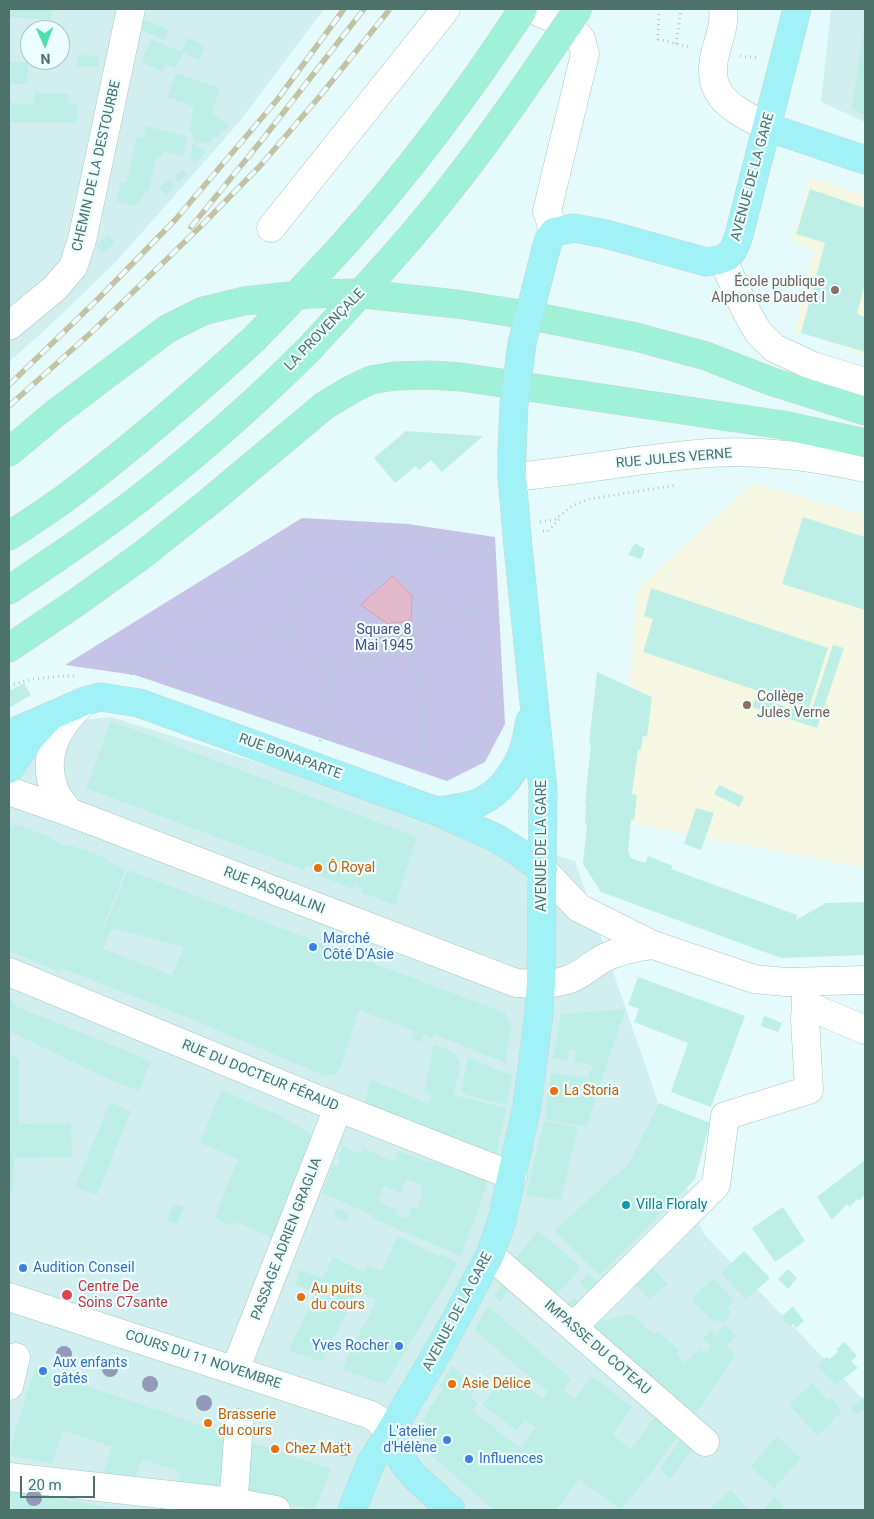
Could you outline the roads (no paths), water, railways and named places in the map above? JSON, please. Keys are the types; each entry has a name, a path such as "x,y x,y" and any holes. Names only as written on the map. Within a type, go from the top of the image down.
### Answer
{"highway":[{"path":"9,536 67,497 125,452 185,402 254,339 345,243 407,170 463,96 523,9"},
{"name":"LA PROVENÇALE","path":"9,590 77,544 154,487 266,392 310,348 367,286 453,186 578,9"},
{"path":"9,452 58,412 168,329 203,311 244,301 309,294 354,294 412,298 528,315 627,335 706,356 770,381 865,411"},
{"path":"9,648 141,556 324,406 371,380 394,376 430,375 462,377 783,425 865,443"}],"main road":[{"name":"AVENUE DE LA GARE","path":"723,260 734,249 798,10"},
{"path":"767,127 865,160"},
{"path":"550,241 574,228 606,234 706,262 723,260"},
{"name":"AVENUE DE LA GARE","path":"352,1510 371,1462 390,1434 443,1342 490,1255 502,1220 513,1176 527,1106 541,984 543,789 523,598 512,464 514,404 522,343 530,307 550,241"},
{"name":"RUE BONAPARTE","path":"9,769 32,736 53,713 82,688 100,697 140,703 436,811 465,807 482,802 506,781 524,748 534,701"},
{"path":"9,734 53,713"},
{"path":"436,811 496,838 514,848 543,870"},
{"path":"390,1434 413,1475 451,1510"}],"street":[{"name":"CHEMIN DE LA DESTOURBE","path":"9,326 55,288 73,267 82,240 131,9"},
{"path":"271,228 446,9"},
{"path":"531,9 566,24 581,39 585,54 547,211 550,241"},
{"path":"725,12 715,53 714,84 719,95 736,111 767,127"},
{"path":"723,260 746,311 758,332 774,348 813,366 865,382"},
{"name":"RUE JULES VERNE","path":"512,464 711,453 774,455 830,460 865,468"},
{"path":"69,812 56,793 49,761 54,739 73,711 82,688"},
{"name":"RUE PASQUALINI","path":"9,791 69,812 516,983 541,984 567,980 604,958 628,948 653,945"},
{"path":"543,870 579,908 653,945 754,979 786,982 865,1030"},
{"name":"RUE DU DOCTEUR FÉRAUD","path":"9,972 338,1108 513,1176"},
{"path":"806,993 865,980"},
{"path":"573,1327 716,1185 725,1116 809,1090 805,1019 806,993"},
{"name":"PASSAGE ADRIEN GRAGLIA","path":"236,1370 338,1108"},
{"name":"IMPASSE DU COTEAU","path":"490,1255 705,1442"},
{"name":"COURS DU 11 NOVEMBRE","path":"9,1297 372,1415 380,1421 390,1434"},
{"path":"9,1386 16,1357"},
{"path":"233,1506 239,1423"},
{"path":"9,1477 276,1510"}],"railway":[{"path":"9,385 98,299 176,219 277,100 344,9"},
{"path":"191,227 262,140 364,9"},
{"path":"9,406 94,330 260,166 320,96 390,9"}],"place":[{"name":"École publique Alphonse Daudet I","path":"835,290"},
{"name":"Collège Jules Verne","path":"747,705"},
{"name":"Ô Royal","path":"318,868"},
{"name":"Marché Côté D’Asie","path":"313,947"},
{"name":"La Storia","path":"554,1091"},
{"name":"Villa Floraly","path":"626,1205"},
{"name":"Audition Conseil","path":"23,1268"},
{"name":"Centre De Soins C7sante","path":"67,1295"},
{"name":"Au puits du cours","path":"301,1297"},
{"name":"Yves Rocher","path":"399,1346"},
{"name":"Aux enfants gâtés","path":"43,1371"},
{"name":"Asie Délice","path":"452,1384"},
{"name":"Brasserie du cours","path":"208,1423"},
{"name":"L'atelier d'Hélène","path":"447,1440"},
{"name":"Chez Mat't","path":"275,1449"},
{"name":"Influences","path":"469,1459"}],"park label":[{"name":"Square 8 Mai 1945","path":"384,638"}]}
